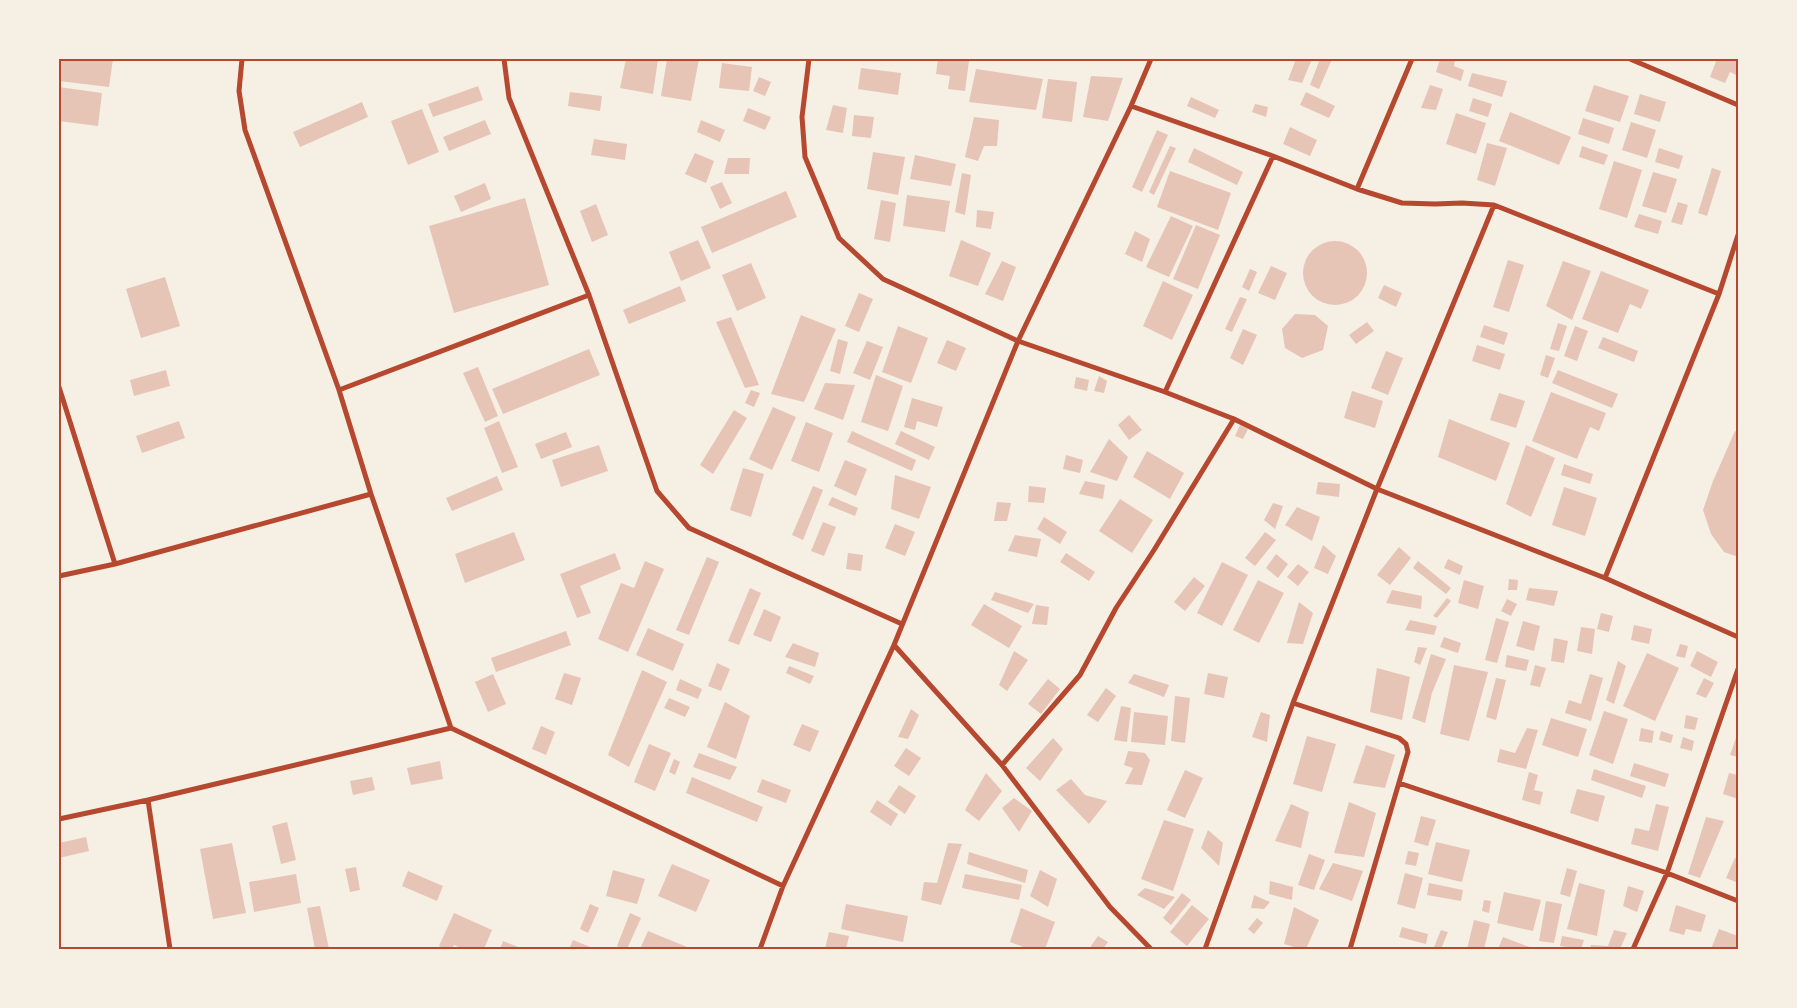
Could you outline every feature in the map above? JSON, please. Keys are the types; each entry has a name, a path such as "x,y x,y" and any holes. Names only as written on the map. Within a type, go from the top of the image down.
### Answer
{"street":[{"path":"242,59 239,90 245,130 339,390 371,494 451,728"},
{"path":"504,59 509,98 589,295 657,491 689,528 902,624"},
{"path":"809,59 802,117 805,158 839,238 883,279 1018,342 1165,392 1234,419 1377,489 1605,578 1738,637"},
{"path":"760,949 783,886 894,645 1018,342 1131,106 1151,59"},
{"path":"1357,189 1412,59"},
{"path":"1630,59 1738,105"},
{"path":"1131,106 1273,156 1357,189 1402,203 1494,205 1719,294"},
{"path":"1165,392 1273,156"},
{"path":"1205,949 1293,703 1377,489 1494,205"},
{"path":"1605,578 1719,294 1738,235"},
{"path":"339,390 589,295"},
{"path":"59,387 115,564"},
{"path":"1002,765 1080,674 1116,608 1154,550 1234,419"},
{"path":"59,576 115,564 371,494"},
{"path":"894,645 1002,765 1110,907 1151,949"},
{"path":"1633,949 1667,873 1738,669"},
{"path":"1293,703 1399,738 1406,744 1408,752 1350,949"},
{"path":"59,819 148,800 451,728 783,886"},
{"path":"1399,783 1667,873 1738,901"},
{"path":"148,800 170,949"}],"building":[{"path":"59,59 113,59 109,87 59,81"},
{"path":"626,59 658,59 653,94 620,88"},
{"path":"667,59 699,59 691,101 661,96"},
{"path":"938,59 969,61 965,91 948,89 950,76 936,74"},
{"path":"1296,59 1312,59 1302,83 1288,80"},
{"path":"1320,59 1332,59 1319,89 1310,85"},
{"path":"1440,59 1455,59 1454,66 1464,70 1461,81 1436,72"},
{"path":"1717,59 1738,59 1738,76 1730,72 1725,83 1710,77"},
{"path":"722,63 752,67 749,91 719,88"},
{"path":"861,68 901,73 898,95 858,89"},
{"path":"976,69 1043,79 1036,110 969,102"},
{"path":"1472,73 1507,81 1502,97 1468,86"},
{"path":"1091,76 1123,78 1108,121 1083,117"},
{"path":"759,77 771,82 765,96 753,91"},
{"path":"1048,79 1077,82 1072,122 1042,118"},
{"path":"1430,85 1443,89 1436,110 1421,108"},
{"path":"1594,85 1629,96 1620,122 1585,111"},
{"path":"478,86 483,100 433,117 428,104"},
{"path":"59,87 102,93 98,126 59,121"},
{"path":"570,92 602,96 600,111 568,106"},
{"path":"1306,92 1335,106 1329,118 1300,105"},
{"path":"1640,94 1666,102 1660,122 1634,114"},
{"path":"1191,97 1219,110 1215,118 1187,106"},
{"path":"1473,98 1492,104 1488,117 1469,111"},
{"path":"362,102 368,117 300,147 293,132"},
{"path":"1255,104 1268,107 1266,117 1252,112"},
{"path":"833,105 847,108 843,133 826,130"},
{"path":"748,108 771,117 765,130 743,121"},
{"path":"422,109 439,152 408,165 391,121"},
{"path":"1510,112 1571,137 1559,165 1499,141"},
{"path":"1456,113 1486,123 1476,154 1446,144"},
{"path":"854,115 874,117 871,138 852,136"},
{"path":"974,117 999,120 997,146 984,146 978,161 965,157"},
{"path":"1583,118 1614,128 1609,144 1578,134"},
{"path":"485,120 491,134 449,151 443,137"},
{"path":"701,120 725,130 720,142 697,132"},
{"path":"1631,122 1656,130 1647,158 1622,150"},
{"path":"1290,127 1317,140 1310,156 1283,144"},
{"path":"1157,130 1168,135 1142,192 1132,187"},
{"path":"594,139 627,144 625,160 591,155"},
{"path":"1487,143 1507,148 1495,186 1477,180"},
{"path":"1170,146 1176,148 1154,195 1149,192"},
{"path":"1582,146 1608,155 1604,165 1579,157"},
{"path":"1194,148 1243,172 1237,185 1188,162"},
{"path":"1659,148 1683,156 1679,169 1655,162"},
{"path":"873,152 905,157 898,195 867,189"},
{"path":"695,153 714,161 706,183 685,174"},
{"path":"915,155 956,164 951,186 910,179"},
{"path":"728,158 750,158 749,174 724,174"},
{"path":"1614,161 1642,170 1627,218 1599,209"},
{"path":"1712,168 1721,171 1707,216 1698,213"},
{"path":"1170,171 1231,193 1218,230 1157,207"},
{"path":"1653,172 1677,179 1666,213 1642,206"},
{"path":"962,173 971,175 965,215 955,212"},
{"path":"722,182 732,203 720,209 710,187"},
{"path":"485,183 491,199 461,212 454,196"},
{"path":"786,191 797,217 712,253 701,227"},
{"path":"907,195 950,201 945,232 903,226"},
{"path":"525,198 549,285 454,313 429,226"},
{"path":"881,200 896,203 890,242 874,239"},
{"path":"1678,202 1688,205 1682,225 1671,222"},
{"path":"596,204 608,235 592,242 580,211"},
{"path":"977,210 994,212 991,229 976,227"},
{"path":"1639,214 1662,221 1658,234 1634,227"},
{"path":"1171,216 1193,226 1169,277 1146,267"},
{"path":"1196,225 1220,235 1198,289 1173,279"},
{"path":"1135,231 1150,239 1142,262 1125,254"},
{"path":"698,240 711,268 681,281 669,252"},
{"path":"961,240 991,253 978,286 949,276"},
{"path":"1329,241 1341,241 1358,250 1365,261 1367,273 1365,285 1358,296 1341,305 1329,305 1317,300 1308,291 1303,279 1303,267 1308,255 1317,246"},
{"path":"1508,260 1524,265 1509,312 1493,307"},
{"path":"1002,261 1016,267 1003,301 985,294"},
{"path":"1563,261 1591,271 1572,320 1546,306"},
{"path":"751,263 766,298 737,311 722,275"},
{"path":"1271,266 1287,273 1275,300 1258,293"},
{"path":"1250,269 1257,272 1249,291 1242,287"},
{"path":"1601,271 1649,290 1641,309 1630,304 1618,333 1582,319"},
{"path":"165,277 180,326 141,338 126,289"},
{"path":"1163,281 1193,295 1172,340 1143,326"},
{"path":"1384,285 1402,293 1396,307 1378,298"},
{"path":"680,286 686,301 629,324 623,310"},
{"path":"859,293 873,299 859,332 845,326"},
{"path":"1240,297 1247,299 1232,332 1225,329"},
{"path":"1295,314 1315,315 1328,326 1323,350 1302,358 1285,348 1282,329"},
{"path":"801,315 836,329 804,402 771,394"},
{"path":"731,317 759,385 745,388 716,322"},
{"path":"1367,322 1374,331 1356,344 1349,335"},
{"path":"1558,323 1567,326 1559,351 1550,349"},
{"path":"1484,325 1508,333 1504,345 1480,337"},
{"path":"898,326 928,338 911,383 882,372"},
{"path":"1575,326 1588,331 1577,361 1564,356"},
{"path":"1243,329 1257,335 1243,365 1230,358"},
{"path":"1603,337 1638,351 1634,362 1598,348"},
{"path":"838,339 848,342 840,374 830,371"},
{"path":"947,340 966,348 956,371 937,363"},
{"path":"867,341 883,347 870,380 853,373"},
{"path":"1477,345 1505,354 1500,370 1472,361"},
{"path":"589,349 600,375 503,414 492,389"},
{"path":"1386,351 1403,358 1388,395 1371,388"},
{"path":"1546,355 1555,358 1548,378 1540,375"},
{"path":"478,367 498,416 485,422 463,373"},
{"path":"166,370 170,386 134,396 130,380"},
{"path":"1558,370 1618,394 1612,408 1552,383"},
{"path":"876,375 903,386 888,431 861,422"},
{"path":"1099,376 1107,381 1104,393 1094,391"},
{"path":"1076,377 1089,380 1087,391 1074,388"},
{"path":"825,383 855,385 843,420 814,409"},
{"path":"751,390 760,393 754,407 745,403"},
{"path":"1352,391 1383,401 1375,428 1344,418"},
{"path":"1551,392 1606,413 1599,431 1590,427 1577,459 1532,441"},
{"path":"1499,393 1525,401 1516,428 1490,420"},
{"path":"912,398 943,407 937,427 917,421 915,430 904,427"},
{"path":"773,407 796,417 772,470 749,459"},
{"path":"734,410 747,418 713,474 700,465"},
{"path":"1129,415 1142,430 1129,440 1118,425"},
{"path":"1449,419 1510,443 1496,481 1438,457"},
{"path":"179,421 185,438 142,453 136,436"},
{"path":"499,421 518,467 502,473 484,428"},
{"path":"806,422 833,433 819,472 791,461"},
{"path":"1240,425 1248,429 1243,439 1235,436"},
{"path":"852,431 916,460 912,471 847,442"},
{"path":"901,431 935,447 929,460 895,444"},
{"path":"1735,431 1738,432 1738,557 1724,552 1711,534 1703,510 1713,481"},
{"path":"566,432 572,447 541,459 535,444"},
{"path":"1109,439 1128,457 1117,481 1090,472"},
{"path":"599,445 608,471 561,487 552,460"},
{"path":"1526,445 1555,458 1531,517 1506,504"},
{"path":"1147,451 1184,473 1170,499 1133,477"},
{"path":"1066,455 1083,460 1080,473 1063,469"},
{"path":"845,460 867,469 856,496 834,486"},
{"path":"1564,464 1593,474 1590,484 1561,475"},
{"path":"743,468 764,474 751,517 730,510"},
{"path":"895,475 931,487 919,519 891,509"},
{"path":"497,476 503,490 452,511 446,498"},
{"path":"1085,481 1105,485 1103,499 1079,494"},
{"path":"1318,482 1340,484 1339,497 1316,494"},
{"path":"813,486 823,490 803,540 792,535"},
{"path":"1029,486 1046,488 1044,503 1028,502"},
{"path":"1564,487 1597,498 1585,536 1552,525"},
{"path":"832,497 858,508 855,516 828,505"},
{"path":"1120,499 1153,520 1132,553 1099,531"},
{"path":"997,502 1011,503 1007,521 994,521"},
{"path":"1273,503 1283,506 1275,529 1264,520"},
{"path":"1297,507 1320,517 1312,541 1285,525"},
{"path":"1044,517 1067,532 1060,544 1037,529"},
{"path":"823,522 836,527 824,556 811,551"},
{"path":"895,524 915,532 905,556 885,548"},
{"path":"514,532 525,560 465,583 455,554"},
{"path":"1265,532 1276,540 1255,566 1245,558"},
{"path":"1015,535 1041,539 1037,557 1008,551"},
{"path":"1323,545 1336,556 1328,574 1314,568"},
{"path":"1399,547 1411,558 1390,585 1377,575"},
{"path":"615,553 621,569 580,586 591,613 577,618 560,574"},
{"path":"848,553 863,555 861,571 846,569"},
{"path":"1066,553 1095,572 1089,581 1060,562"},
{"path":"1276,554 1288,564 1278,578 1266,568"},
{"path":"707,557 719,562 689,635 676,630"},
{"path":"1448,559 1463,566 1460,575 1444,568"},
{"path":"645,561 664,569 628,652 598,639 621,583 634,588"},
{"path":"1418,561 1451,588 1446,594 1413,568"},
{"path":"1222,562 1248,575 1222,626 1197,613"},
{"path":"1298,564 1309,572 1298,586 1287,577"},
{"path":"1194,577 1205,586 1185,611 1174,602"},
{"path":"1509,579 1518,580 1517,590 1508,590"},
{"path":"1258,580 1284,593 1259,643 1233,630"},
{"path":"1464,580 1484,586 1478,609 1458,603"},
{"path":"750,588 761,593 739,645 728,641"},
{"path":"1529,588 1558,591 1554,606 1526,600"},
{"path":"1392,590 1422,596 1421,609 1386,603"},
{"path":"995,592 1034,604 1028,613 991,600"},
{"path":"1447,598 1451,601 1437,618 1433,616"},
{"path":"1507,599 1517,604 1511,616 1501,611"},
{"path":"1299,602 1313,613 1303,644 1287,643"},
{"path":"984,604 1022,626 1009,648 971,625"},
{"path":"1036,605 1049,607 1047,625 1032,624"},
{"path":"764,609 781,617 771,642 753,635"},
{"path":"1601,613 1613,616 1609,632 1597,629"},
{"path":"1496,618 1509,622 1497,663 1485,660"},
{"path":"1410,620 1437,626 1434,635 1405,630"},
{"path":"1523,621 1540,626 1534,651 1516,646"},
{"path":"1634,625 1652,629 1649,644 1631,640"},
{"path":"1581,627 1595,629 1592,654 1577,651"},
{"path":"648,628 684,644 673,671 636,655"},
{"path":"566,631 571,645 496,672 491,658"},
{"path":"1444,637 1461,643 1458,653 1440,647"},
{"path":"1554,638 1568,641 1564,663 1551,661"},
{"path":"793,643 819,653 815,667 785,657"},
{"path":"1680,644 1688,646 1685,658 1676,656"},
{"path":"1418,647 1427,648 1420,665 1414,662"},
{"path":"1014,651 1028,660 1007,691 999,685"},
{"path":"1697,651 1718,662 1711,677 1690,666"},
{"path":"1647,653 1679,668 1655,721 1623,706"},
{"path":"1431,654 1446,659 1432,693 1425,723 1412,718"},
{"path":"1507,655 1529,660 1526,671 1505,667"},
{"path":"1618,661 1626,666 1614,704 1606,700"},
{"path":"717,663 730,669 721,691 708,686"},
{"path":"1454,665 1488,672 1469,741 1440,734"},
{"path":"1535,665 1546,668 1540,687 1530,685"},
{"path":"789,666 814,676 810,684 786,673"},
{"path":"1377,668 1410,677 1402,720 1370,712"},
{"path":"642,670 667,682 629,767 608,755"},
{"path":"564,673 581,678 572,705 555,699"},
{"path":"1208,673 1228,677 1224,698 1204,694"},
{"path":"493,674 506,704 488,712 475,682"},
{"path":"1134,674 1169,685 1164,697 1128,683"},
{"path":"1590,674 1603,678 1591,721 1565,713 1569,700 1581,704"},
{"path":"1496,678 1506,680 1496,720 1486,717"},
{"path":"1704,678 1714,683 1706,698 1696,694"},
{"path":"680,679 702,689 698,699 676,690"},
{"path":"1048,679 1060,689 1041,714 1028,704"},
{"path":"1106,688 1116,696 1098,722 1087,715"},
{"path":"1175,696 1190,698 1185,743 1171,741"},
{"path":"669,698 690,707 685,717 664,708"},
{"path":"725,702 750,716 736,759 707,747"},
{"path":"1121,706 1131,708 1127,742 1114,740"},
{"path":"911,709 919,715 908,739 898,737"},
{"path":"1604,711 1628,719 1613,764 1589,755"},
{"path":"1134,712 1168,716 1165,745 1131,742"},
{"path":"1261,712 1270,715 1267,742 1252,737"},
{"path":"1686,715 1698,718 1695,730 1684,728"},
{"path":"1551,718 1587,729 1578,757 1542,745"},
{"path":"802,724 819,731 810,752 793,745"},
{"path":"541,726 555,732 546,755 532,749"},
{"path":"1527,728 1538,730 1526,769 1497,762 1500,749 1515,753"},
{"path":"1641,728 1654,731 1652,743 1639,741"},
{"path":"1661,731 1673,735 1671,743 1659,740"},
{"path":"1738,732 1738,757 1730,755"},
{"path":"1307,736 1336,744 1322,792 1293,784"},
{"path":"1683,737 1694,741 1692,751 1680,748"},
{"path":"1053,738 1063,749 1040,781 1026,768"},
{"path":"649,744 671,753 655,791 634,782"},
{"path":"1366,745 1395,755 1385,788 1353,783"},
{"path":"906,748 921,758 909,776 894,766"},
{"path":"1128,751 1145,753 1150,760 1142,785 1125,784 1133,768 1124,765"},
{"path":"699,753 737,767 730,780 693,767"},
{"path":"674,759 680,762 675,775 669,772"},
{"path":"440,761 443,779 411,785 407,768"},
{"path":"1634,763 1669,774 1665,787 1630,776"},
{"path":"1594,769 1646,786 1642,798 1591,780"},
{"path":"1185,770 1203,778 1185,818 1167,810"},
{"path":"1529,772 1538,775 1534,790 1543,792 1540,805 1522,800"},
{"path":"986,773 1002,791 979,821 965,810"},
{"path":"1729,773 1738,775 1738,799 1723,794"},
{"path":"372,777 375,790 353,795 350,781"},
{"path":"692,777 763,807 757,822 686,793"},
{"path":"762,779 791,790 786,803 757,792"},
{"path":"1071,779 1085,795 1107,801 1089,824 1056,790"},
{"path":"899,785 916,796 905,814 888,802"},
{"path":"1577,789 1605,796 1598,822 1570,813"},
{"path":"1014,798 1032,811 1019,832 1002,808"},
{"path":"877,800 898,814 891,826 870,812"},
{"path":"1349,802 1376,813 1364,857 1334,853"},
{"path":"1291,804 1309,812 1301,848 1275,841"},
{"path":"1656,804 1669,807 1658,851 1631,844 1635,828 1649,831"},
{"path":"1421,816 1436,820 1428,846 1414,842"},
{"path":"1706,817 1724,821 1700,878 1688,874"},
{"path":"1164,820 1194,829 1173,891 1141,879"},
{"path":"287,822 296,860 281,864 272,826"},
{"path":"1208,830 1223,843 1219,866 1201,848"},
{"path":"86,837 89,851 59,858 59,843"},
{"path":"1436,842 1470,850 1462,882 1428,874"},
{"path":"232,843 246,913 213,919 200,849"},
{"path":"948,843 962,844 941,905 921,900 924,882 937,883"},
{"path":"1408,851 1419,853 1416,866 1405,864"},
{"path":"969,852 1028,870 1025,883 967,864"},
{"path":"1309,854 1325,860 1314,890 1298,885"},
{"path":"1735,858 1738,859 1738,883 1726,878"},
{"path":"1333,863 1363,871 1352,901 1319,889"},
{"path":"672,864 710,880 696,912 658,896"},
{"path":"356,867 360,890 350,892 345,869"},
{"path":"1567,868 1577,871 1570,897 1560,894"},
{"path":"613,870 645,879 637,904 606,896"},
{"path":"1040,870 1057,879 1048,907 1030,896"},
{"path":"408,871 443,886 437,901 402,886"},
{"path":"1405,873 1423,878 1415,909 1397,904"},
{"path":"296,874 301,903 254,912 249,882"},
{"path":"965,874 1022,885 1019,900 962,888"},
{"path":"1270,881 1293,887 1292,900 1269,894"},
{"path":"1429,883 1463,890 1461,901 1427,895"},
{"path":"1579,883 1605,890 1597,936 1567,929"},
{"path":"1628,886 1644,891 1637,912 1623,906"},
{"path":"1145,888 1175,897 1164,909 1137,895"},
{"path":"1504,892 1541,900 1533,931 1497,923"},
{"path":"1182,893 1191,900 1171,925 1163,918"},
{"path":"1254,895 1270,902 1264,909 1251,908"},
{"path":"1484,900 1491,901 1489,913 1482,911"},
{"path":"1546,901 1562,904 1554,943 1539,941"},
{"path":"590,904 599,908 588,933 580,929"},
{"path":"846,904 908,916 903,942 841,929"},
{"path":"1192,905 1209,919 1187,946 1170,932"},
{"path":"1676,905 1706,915 1701,932 1686,929 1684,935 1669,931"},
{"path":"320,906 329,949 315,949 307,908"},
{"path":"1294,907 1319,920 1306,949 1284,944"},
{"path":"1021,908 1055,922 1045,949 1029,949 1010,942"},
{"path":"454,913 492,930 484,949 463,949 454,945 452,949 446,949 439,946"},
{"path":"630,913 641,918 627,949 623,949 617,946"},
{"path":"1257,918 1263,923 1254,934 1248,929"},
{"path":"1474,920 1490,924 1484,949 1467,949"},
{"path":"1402,927 1428,934 1426,944 1399,937"},
{"path":"1719,929 1738,936 1738,949 1711,949"},
{"path":"1441,930 1448,932 1441,949 1434,947"},
{"path":"1614,930 1627,933 1620,949 1590,949 1591,945 1608,946"},
{"path":"648,931 692,949 640,949"},
{"path":"829,932 849,936 846,949 825,949"},
{"path":"1098,936 1108,942 1103,949 1089,949"},
{"path":"1562,936 1584,940 1581,949 1560,946"},
{"path":"1503,937 1535,949 1498,949"},
{"path":"573,940 595,949 569,949"},
{"path":"503,941 523,949 500,949"}]}
